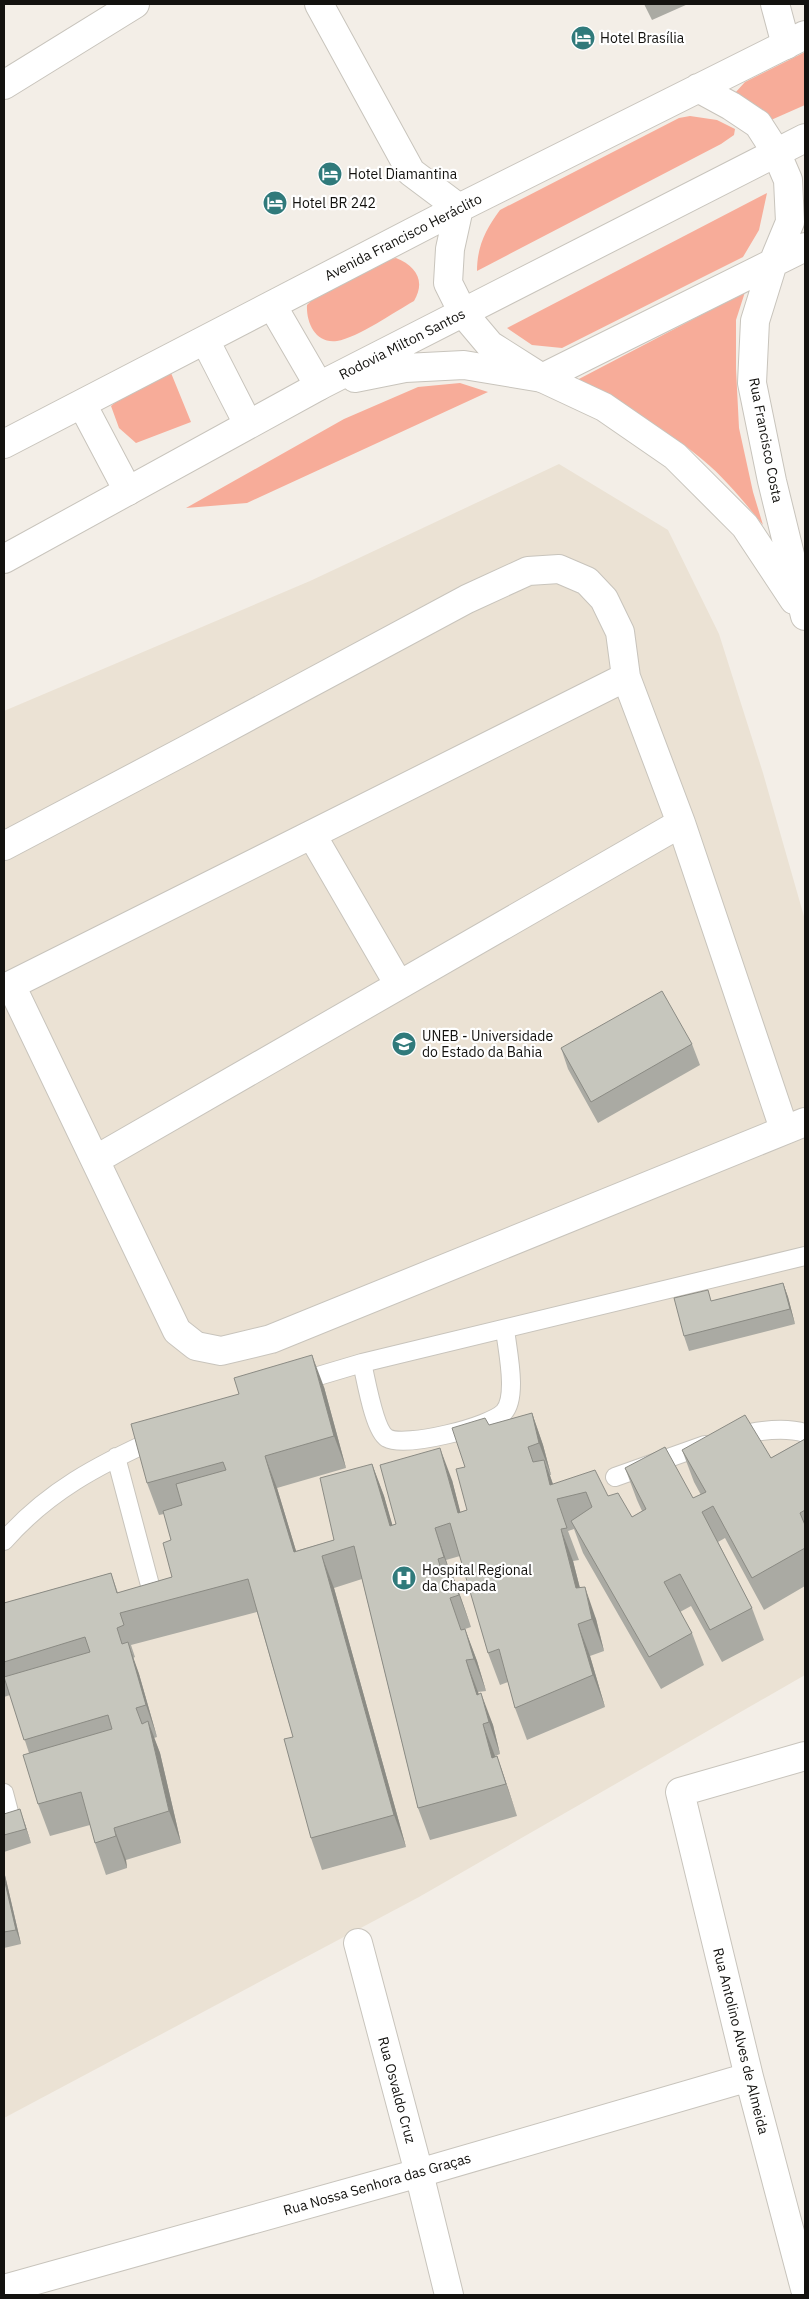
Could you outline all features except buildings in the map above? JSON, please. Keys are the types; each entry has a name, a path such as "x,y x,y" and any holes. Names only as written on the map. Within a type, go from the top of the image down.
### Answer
{"main road":[{"path":"4,85 135,4"},
{"path":"319,4 411,172 459,208 450,248 448,283 463,312 490,346 542,378"},
{"path":"775,4 796,40"},
{"name":"Avenida Francisco Heráclito","path":"4,444 459,208 796,40"},
{"name":"Rua Francisco Costa","path":"698,88 731,106 758,124 776,152 788,180 790,222 773,263 755,320 752,383 772,481 805,617"},
{"name":"Rodovia Milton Santos","path":"4,559 319,386 805,138"},
{"path":"272,305 319,386 404,368 464,365 542,378 805,247"},
{"path":"205,340 248,424"},
{"name":"Rua Francisco Costa","path":"542,378 604,407 675,456 745,526 805,617"},
{"path":"82,404 128,491"},
{"path":"4,846 467,599 528,571 559,569 587,581 604,599 620,632 626,677 795,1126 271,1340 221,1351 196,1346 177,1331 6,981 312,835 626,677"},
{"path":"95,1160 681,823"},
{"path":"312,835 399,985"},
{"name":"Rua Antolino Alves de Almeida","path":"805,1756 680,1792 749,2077 805,2289"},
{"name":"Rua Osvaldo Cruz","path":"358,1943 420,2172 449,2295"},
{"name":"Rua Nossa Senhora das Graças","path":"4,2289 749,2077"}],"lane":[{"path":"279,1388 362,1363 805,1256"},
{"path":"362,1363 379,1428 387,1438 402,1442 446,1435 483,1424 504,1412 510,1395 511,1381 504,1330"},
{"path":"615,1477 712,1443 751,1432 794,1430 805,1433"},
{"path":"4,1541 17,1526 71,1482 116,1457 170,1433"},
{"path":"116,1457 151,1589"},
{"path":"4,1793 9,1812"}],"shaded area":[{"path":"805,52 805,105 771,120 735,93 745,82"},
{"path":"690,116 717,120 735,129 734,135 721,144 477,271 477,262 483,238 500,210 679,118"},
{"path":"767,193 759,230 743,257 562,348 532,345 507,328"},
{"path":"396,258 409,265 417,275 419,287 414,301 365,330 345,339 330,341 318,336 308,319 307,312 307,305 315,297 386,260"},
{"path":"745,292 736,320 739,428 753,492 763,525 719,475 688,448 642,417 577,380"},
{"path":"169,368 191,422 136,443 119,428 111,406"},
{"path":"460,383 488,392 247,503 186,508 344,419 418,387"},
{"path":"559,464 668,530 719,634 763,773 805,920 805,1675 419,1897 4,2118 4,711 310,581"}],"place":[{"name":"Hotel Brasília","path":"583,38"},
{"name":"Hotel Diamantina","path":"330,174"},
{"name":"Hotel BR 242","path":"275,203"},
{"name":"UNEB - Universidade do Estado da Bahia","path":"404,1044"},
{"name":"Hospital Regional da Chapada","path":"404,1578"}]}
